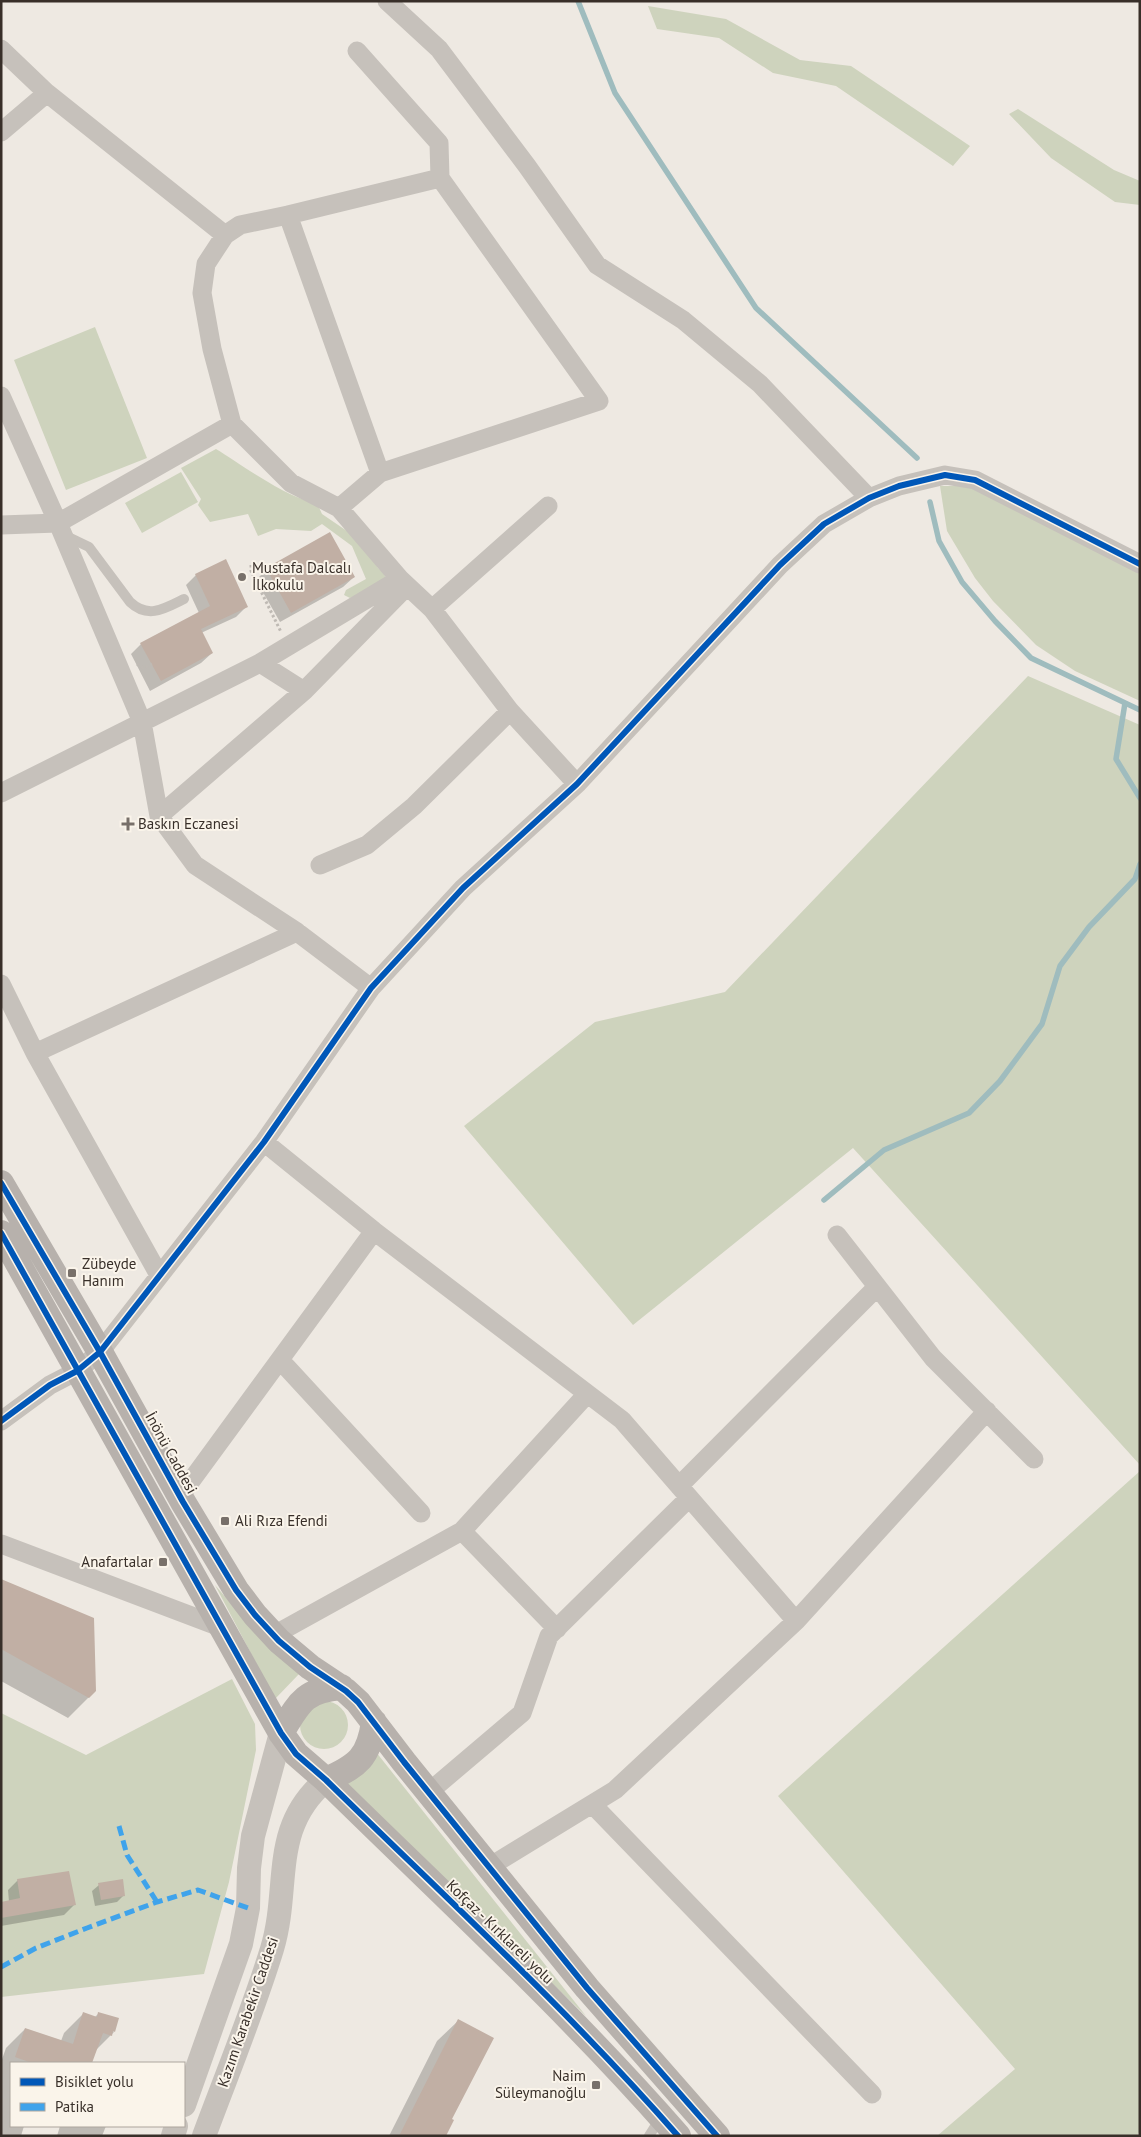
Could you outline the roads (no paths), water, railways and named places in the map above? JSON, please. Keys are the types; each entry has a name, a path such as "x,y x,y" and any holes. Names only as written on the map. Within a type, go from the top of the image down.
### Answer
{"main road":[{"name":"İnönü Caddesi","path":"1,1183 236,1590 255,1615 274,1635 310,1667 358,1704 587,1988 717,2136"},
{"path":"1,1233 77,1371 168,1528 281,1733 295,1710 309,1695 320,1689 358,1704 367,1752 354,1765 326,1780"},
{"name":"Kofçaz - Kırklareli yolu","path":"281,1733 296,1754 326,1780 560,2009 655,2126 678,2136"}],"street":[{"path":"387,1 439,49 527,166 596,266 683,320 760,384 869,498"},
{"path":"1,48 47,93 225,234"},
{"path":"339,508 380,473 599,401 440,178 439,144 357,51"},
{"path":"1,132 47,93"},
{"path":"440,178 288,216 240,225 225,234 206,264 202,292 212,349 232,424 291,484 339,508 404,583 432,609 510,711 577,784"},
{"path":"288,216 380,473"},
{"path":"3,406 60,529 142,722 159,816 195,865 297,932 371,988"},
{"path":"1,526 60,529 232,424"},
{"path":"1,1421 50,1384 77,1371 100,1352 264,1142 371,988 463,888 577,784 780,565 824,524 869,498 899,486 945,475 975,480 1140,564"},
{"path":"432,609 548,506"},
{"path":"1,793 260,663 289,645 404,583"},
{"path":"159,816 304,690 404,583"},
{"path":"260,663 304,690"},
{"path":"320,865 366,845 414,806 510,711"},
{"path":"34,1053 297,932"},
{"path":"1,984 34,1053 159,1276"},
{"path":"264,1142 374,1231 622,1420 796,1621"},
{"path":"180,1496 374,1231"},
{"path":"836,1235 933,1358 1034,1459"},
{"path":"429,1792 522,1713 549,1636 877,1287"},
{"path":"280,1360 420,1513"},
{"path":"274,1635 462,1531 588,1394"},
{"path":"489,1867 615,1790 796,1621 987,1411"},
{"path":"462,1531 556,1629"},
{"path":"1,1544 222,1628"},
{"name":"Kazım Karabekir Caddesi","path":"185,2102 241,1944 248,1908 249,1868 253,1836 281,1733"},
{"name":"Kazım Karabekir Caddesi","path":"204,2136 272,1948 281,1901 285,1851 290,1830 296,1816 313,1791 326,1780"},
{"path":"592,1804 872,2094"}],"lane":[{"path":"60,529 89,547 136,608 144,612 154,612 184,599"}],"waterway":[{"path":"578,1 615,93 756,308 917,458"},
{"path":"930,502 939,541 962,582 995,621 1031,658 1140,710"},
{"path":"1125,703 1116,759 1140,798"},
{"path":"824,1200 884,1150 969,1113 1000,1081 1042,1024 1060,966 1089,927 1135,879 1140,864"}],"place":[{"name":"Mustafa Dalcalı İlkokulu","path":"242,577"},
{"name":"Baskın Eczanesi","path":"128,824"},
{"name":"Zübeyde Hanım","path":"72,1273"},
{"name":"Ali Rıza Efendi","path":"225,1521"},
{"name":"Anafartalar","path":"163,1562"},
{"name":"Naim Süleymanoğlu","path":"596,2085"}]}
